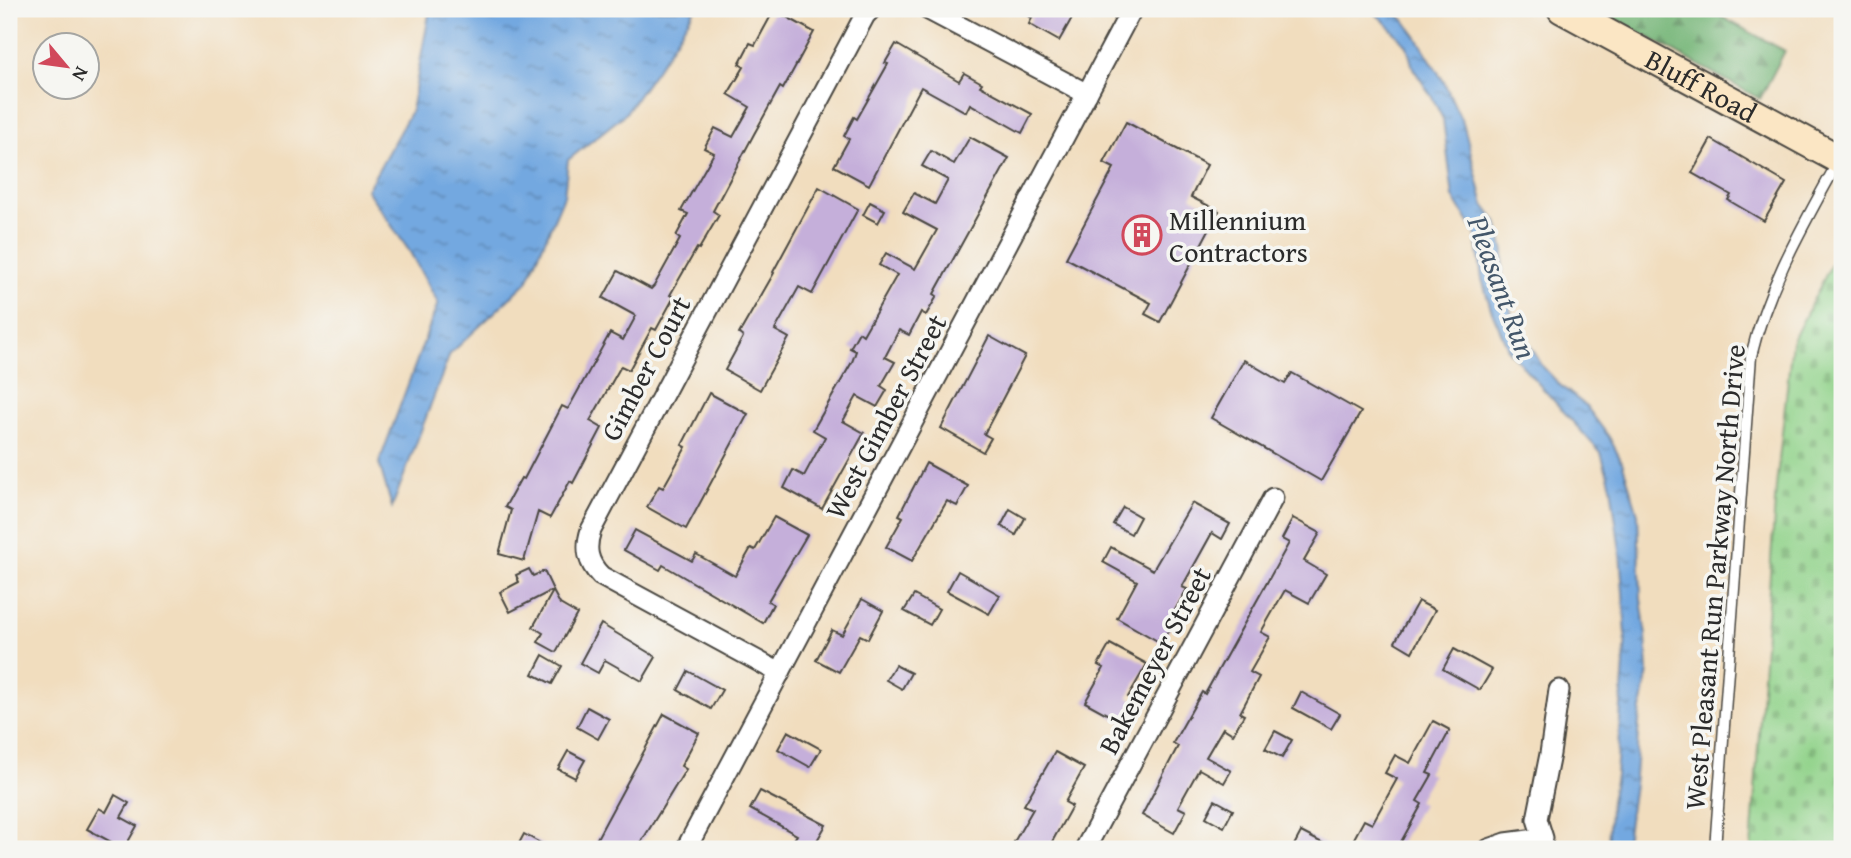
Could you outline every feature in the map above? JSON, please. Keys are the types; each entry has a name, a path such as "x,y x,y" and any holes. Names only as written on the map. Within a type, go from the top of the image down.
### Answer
{"main road":[{"name":"Bluff Road","path":"1563,9 1841,158"}],"street":[{"name":"Gimber Court","path":"780,673 601,576 591,563 587,551 588,541 597,517 858,27 871,9"},
{"path":"927,9 1087,94"},
{"name":"West Gimber Street","path":"686,849 1132,9"},
{"name":"Bakemeyer Street","path":"1085,849 1273,498"},
{"path":"1489,849 1506,843 1543,838 1537,819 1559,690"}],"lane":[{"name":"West Pleasant Run Parkway North Drive","path":"1715,849 1751,356 1768,296 1841,158"}],"green space":[{"path":"1597,9 1678,9 1692,17 1697,9 1707,9 1785,51 1760,99"},
{"path":"1842,243 1842,849 1751,849 1776,487 1792,342"}],"water":[{"path":"430,9 695,9 625,114 568,160 564,196 527,282 450,354 392,507 379,463 438,303 410,252 367,190 411,111"},
{"name":"Pleasant Run","path":"1369,9 1392,9 1403,19 1444,82 1464,126 1484,205 1497,222 1504,252 1502,279 1512,315 1543,367 1586,406 1609,437 1622,462 1638,514 1641,599 1648,671 1639,721 1635,777 1625,849 1608,849 1626,635 1620,551 1611,486 1601,453 1509,351 1491,309 1482,279 1476,234 1453,197 1443,119 1413,68 1407,46"}],"building":[{"path":"1016,9 1077,9 1059,41 1029,24 1032,18"},
{"path":"774,10 814,32 783,89 780,87 713,211 719,215 670,295 674,297 656,330 652,328 629,370 621,366 590,421 602,428 573,483 570,481 550,518 538,512 524,561 499,554 511,510 505,507 521,478 524,479 562,406 568,409 610,333 623,340 636,316 603,298 618,271 651,289 654,286 680,239 676,236 688,214 681,211 714,153 704,148 715,128 733,137 750,107 728,94 744,67 739,64 750,43 755,45"},
{"path":"896,44 959,81 964,73 982,83 980,86 1032,114 1022,133 970,104 966,112 921,87 869,185 834,166 849,139 844,136 854,117 857,119 888,64 885,63"},
{"name":"Millennium Contractors","path":"1126,122 1207,165 1191,197 1219,211 1160,322 1145,314 1151,303 1066,258 1114,168 1104,163"},
{"path":"970,137 1009,158 934,294 937,296 926,315 921,312 909,335 899,330 885,357 895,362 881,386 887,390 877,407 857,396 843,421 864,433 822,509 784,488 793,470 804,476 825,437 813,430 852,362 856,351 850,348 859,332 863,335 897,275 879,265 886,253 915,269 937,230 903,212 914,193 935,204 948,180 922,166 931,151 954,164"},
{"path":"1711,139 1786,183 1764,221 1728,200 1731,195 1692,173"},
{"path":"819,187 858,209 812,294 799,287 775,330 789,338 760,390 725,370 743,337 739,334"},
{"path":"870,202 885,210 878,223 863,215"},
{"path":"989,336 1025,356 984,434 991,438 983,452 941,428"},
{"path":"1244,360 1285,384 1292,373 1361,412 1321,481 1211,418"},
{"path":"709,393 748,414 686,529 647,507 659,486 663,488 686,447 682,445"},
{"path":"926,463 968,486 957,506 947,501 912,561 886,547 903,517 899,515"},
{"path":"1192,503 1230,524 1222,539 1212,533 1182,587 1187,589 1168,622 1172,624 1161,643 1117,618 1137,581 1103,562 1111,547 1153,570"},
{"path":"1123,507 1140,517 1131,534 1113,524"},
{"path":"1010,509 1025,518 1016,535 1001,526"},
{"path":"774,517 807,535 768,601 773,604 763,623 663,565 660,570 624,550 635,530 692,561 696,554 735,576 751,548 755,550"},
{"path":"1293,518 1320,533 1304,561 1326,574 1309,603 1285,590 1261,632 1270,637 1250,672 1259,677 1240,713 1244,715 1233,734 1223,728 1206,757 1231,771 1224,783 1199,769 1178,807 1186,811 1174,833 1142,815 1178,746 1173,743 1202,692 1205,694 1289,543 1282,539"},
{"path":"529,569 533,576 544,571 553,590 510,612 500,592 519,582 516,575"},
{"path":"958,571 1000,595 989,614 947,591"},
{"path":"553,591 560,604 577,614 556,652 538,642 543,633 533,627"},
{"path":"914,595 939,609 930,625 904,611"},
{"path":"862,599 883,611 868,639 860,635 839,672 816,660 832,630 842,635"},
{"path":"1418,601 1435,610 1412,652 1395,642"},
{"path":"601,624 656,657 642,681 605,660 598,673 580,663"},
{"path":"1110,644 1147,664 1128,697 1135,701 1123,723 1085,702 1104,668 1098,665"},
{"path":"1454,649 1492,670 1480,690 1443,669"},
{"path":"543,655 562,666 552,684 533,674"},
{"path":"895,665 911,673 902,689 886,680"},
{"path":"688,671 722,690 711,709 678,690"},
{"path":"1301,692 1340,714 1331,729 1293,708"},
{"path":"587,707 609,719 598,739 577,727"},
{"path":"664,714 699,733 681,766 686,769 637,849 608,849 595,842"},
{"path":"1433,721 1450,730 1427,773 1432,775 1417,801 1422,804 1397,849 1361,849 1351,844 1364,820 1372,824 1397,779 1385,773 1395,755 1410,763"},
{"path":"788,731 821,749 810,767 778,749"},
{"path":"1275,731 1292,740 1282,758 1265,749"},
{"path":"568,751 585,760 575,778 558,769"},
{"path":"1055,752 1084,768 1065,802 1072,806 1048,849 1010,849 1033,809 1024,805"},
{"path":"760,791 826,825 812,849 793,841 797,835 750,809"},
{"path":"115,795 129,803 121,817 137,826 124,849 87,829 99,808 106,812"},
{"path":"1215,800 1233,810 1224,827 1206,817"},
{"path":"1301,832 1334,849 1292,849"},
{"path":"524,834 551,849 516,849"}],"place":[{"name":"Millennium Contractors","path":"1142,235"}]}
